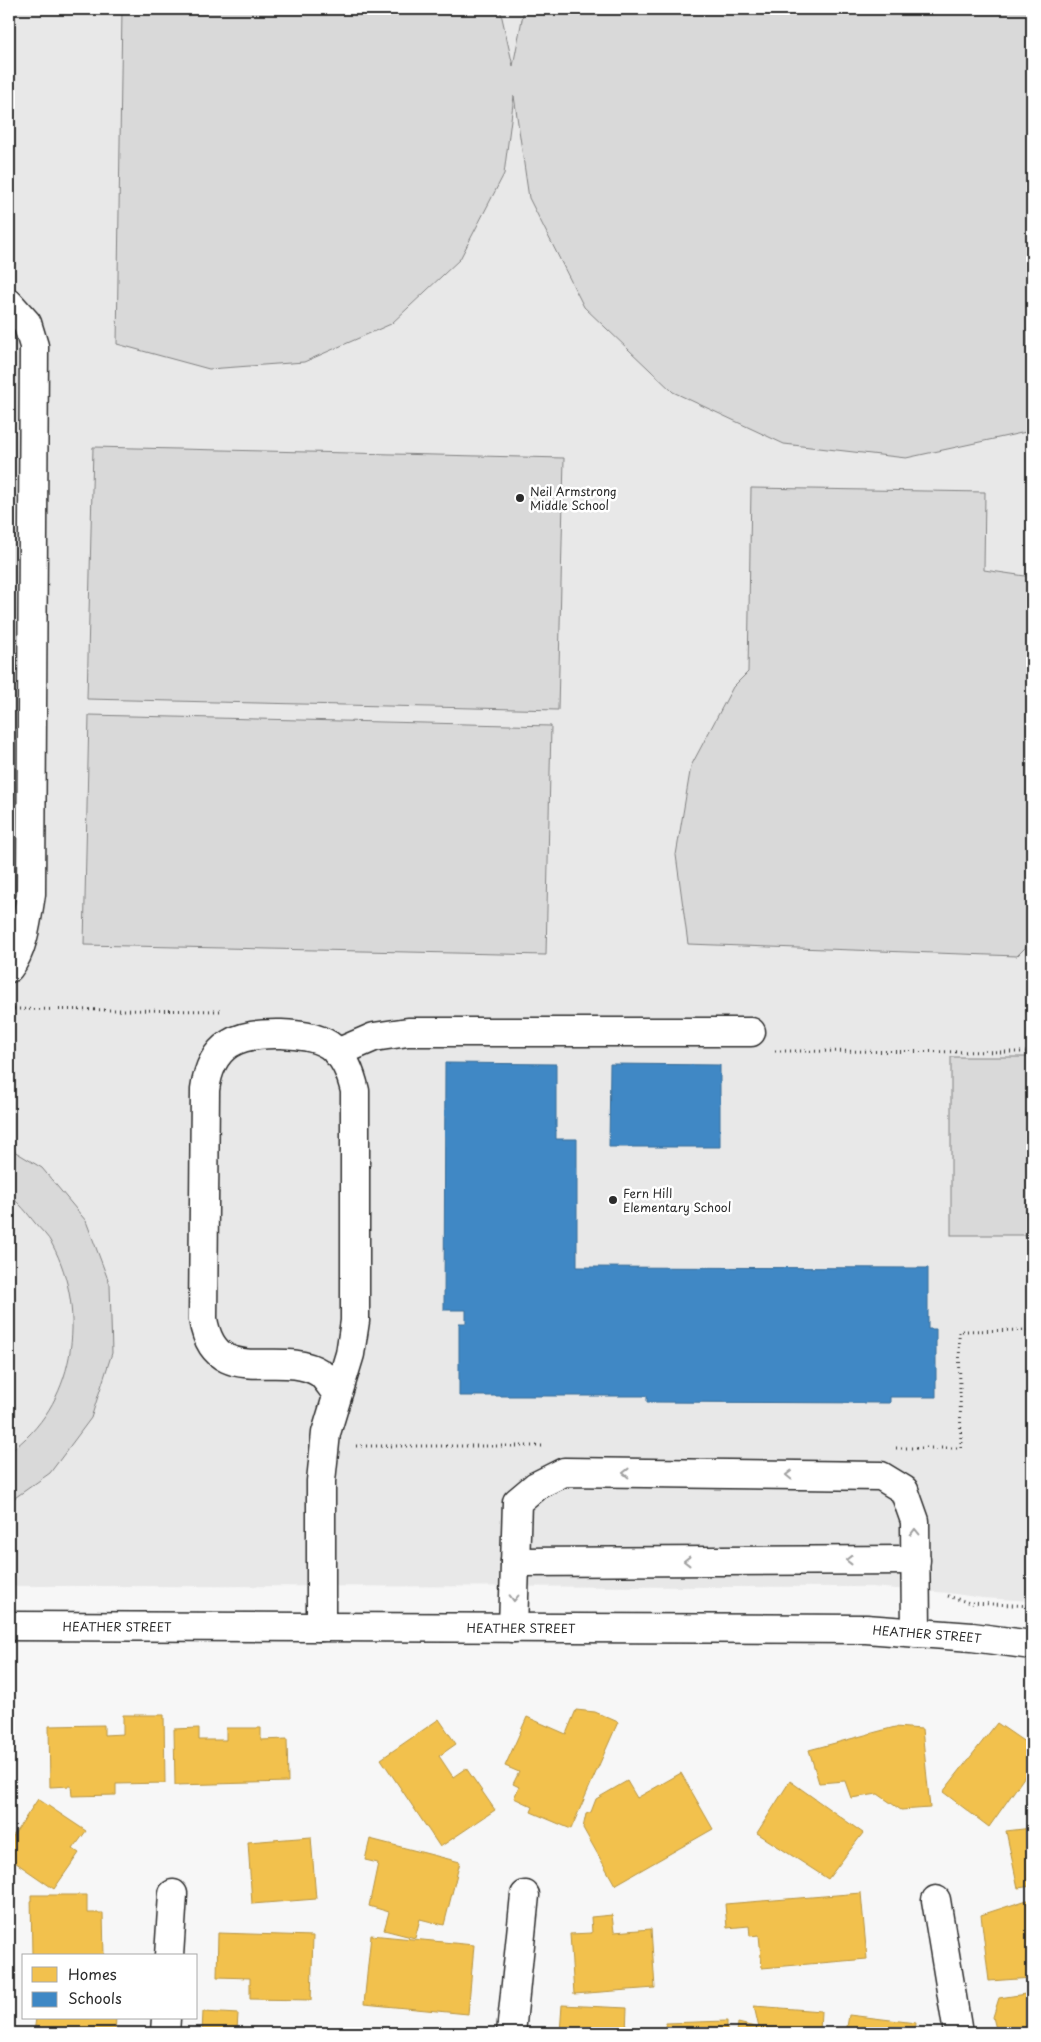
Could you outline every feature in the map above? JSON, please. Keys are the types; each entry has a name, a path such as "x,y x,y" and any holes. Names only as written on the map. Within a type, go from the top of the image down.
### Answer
{"street":[{"path":"9,303 27,323 34,346 31,894 26,927 14,961 9,968"},
{"path":"337,1053 374,1037 408,1032 751,1032"},
{"path":"321,1627 321,1481 326,1433 350,1354 354,1321 355,1091 351,1074 337,1053 330,1046 314,1038 297,1035 257,1034 240,1038 226,1045 214,1058 207,1072 205,1090 204,1309 206,1333 213,1346 223,1356 237,1362 302,1367 320,1373 337,1394"},
{"path":"514,1628 517,1502 536,1486 564,1472 881,1476 904,1490 915,1521 916,1633"},
{"path":"515,1562 916,1560"},
{"name":"HEATHER STREET","path":"9,1626 866,1629 1032,1645"},
{"path":"169,1954 173,1894"},
{"path":"511,2033 525,1895"},
{"path":"936,1900 958,2033"},
{"path":"165,2033 166,2020"}],"path":[{"path":"771,1051 1032,1052"},
{"path":"896,1452 889,1448 961,1448 959,1331 1032,1330"},
{"path":"347,1446 544,1446"},
{"path":"944,1591 949,1597 970,1603 1032,1606"}],"shaded area":[{"name":"Neil Armstrong Middle School","path":"9,9 1032,9 1032,1601 871,1587 9,1586"},
{"path":"122,9 500,9 513,66 524,9 1032,9 1032,222 1026,432 906,458 784,444 673,392 584,307 529,198 514,96 504,174 460,259 391,324 304,362 209,369 117,344"},
{"path":"93,447 564,458 558,710 87,699"},
{"path":"751,488 985,492 984,570 1032,577 1032,941 1017,956 688,944 676,855 691,766 733,687 748,672"},
{"path":"89,715 551,726 546,955 84,945"},
{"path":"951,1057 1030,1057 1030,1235 951,1235"},
{"path":"9,1148 42,1168 86,1221 110,1285 112,1353 91,1418 50,1473 9,1502 9,1452 31,1433 49,1410 61,1384 69,1357 72,1328 70,1299 63,1271 52,1244 23,1208 9,1196"}],"building: Homes":[{"path":"576,1710 595,1712 618,1722 571,1829 531,1812 533,1807 514,1798 519,1787 513,1784 519,1772 505,1766 527,1717 566,1734"},
{"path":"123,1715 164,1715 165,1783 116,1784 116,1795 72,1796 71,1786 50,1787 49,1726 104,1725 104,1735 123,1734"},
{"path":"439,1719 456,1744 439,1756 453,1777 466,1768 495,1810 440,1847 381,1759"},
{"path":"997,1723 1032,1747 1032,1766 989,1827 943,1792"},
{"path":"895,1727 922,1729 930,1808 901,1810 878,1794 851,1798 845,1781 819,1783 809,1750"},
{"path":"199,1728 199,1740 226,1740 226,1728 261,1728 261,1740 287,1739 288,1782 175,1785 174,1729"},
{"path":"681,1773 713,1829 615,1885 583,1828 586,1814 591,1812 596,1799 627,1781 637,1798"},
{"path":"790,1781 863,1833 828,1879 757,1833"},
{"path":"38,1799 86,1831 73,1849 79,1853 54,1889 9,1858 9,1842"},
{"path":"1032,1828 1032,1886 1018,1888 1006,1831"},
{"path":"311,1837 316,1899 252,1904 248,1842"},
{"path":"370,1839 460,1862 444,1925 420,1919 415,1938 384,1930 389,1912 369,1906 378,1863 365,1860"},
{"path":"861,1893 867,1959 762,1968 759,1935 750,1936 749,1926 727,1928 725,1904"},
{"path":"31,1895 87,1895 87,1913 103,1913 104,1954 32,1954"},
{"path":"1027,1900 1032,1901 1032,1978 989,1981 981,1915"},
{"path":"612,1915 614,1932 651,1929 655,1988 574,1994 570,1934 592,1933 591,1917"},
{"path":"218,1933 313,1936 311,2000 250,1999 250,1978 217,1977"},
{"path":"371,1935 474,1945 468,2014 364,2004"},
{"path":"1032,1993 1032,2033 997,2033 993,2017 999,1998"},
{"path":"562,2005 627,2008 626,2033 560,2033"},
{"path":"754,2006 821,2011 820,2033 737,2033 738,2023 759,2028"},
{"path":"203,2012 238,2014 237,2030 295,2033 202,2033"},
{"path":"849,2015 916,2023 915,2033 846,2033"},
{"path":"36,2020 116,2020 115,2033 34,2033"},
{"path":"727,2021 727,2033 666,2033 666,2023"},
{"path":"375,2028 432,2033 375,2033"}],"building: Schools":[{"path":"445,1063 556,1064 556,1139 577,1139 577,1267 928,1268 928,1329 936,1329 936,1397 890,1397 890,1403 647,1402 647,1396 459,1396 459,1323 466,1323 466,1310 444,1310"},
{"path":"610,1064 720,1065 720,1147 609,1147"}],"place":[{"name":"Neil Armstrong Middle School","path":"520,498"},
{"name":"Fern Hill Elementary School","path":"613,1200"}]}
